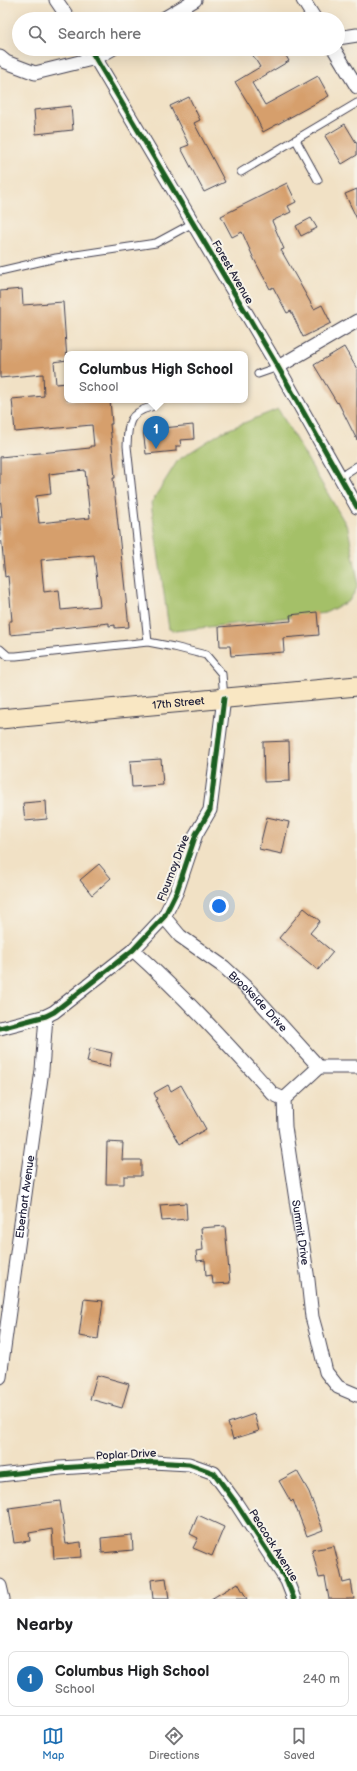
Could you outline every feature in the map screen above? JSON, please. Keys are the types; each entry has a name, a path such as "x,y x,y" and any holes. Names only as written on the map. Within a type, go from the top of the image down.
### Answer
{"street":[{"path":"56,0 64,12"},
{"path":"175,12 195,0"},
{"path":"303,0 311,12"},
{"path":"345,37 357,35"},
{"path":"0,57 6,62 35,73 87,56"},
{"name":"Forest Avenue","path":"94,56 278,368 357,507"},
{"path":"338,56 357,87"},
{"path":"278,368 357,321"},
{"name":"17th Street","path":"0,719 357,686"},
{"name":"Flournoy Drive","path":"0,1028 46,1016 54,1012 133,950 164,917 177,891 196,834 210,810 224,698"},
{"name":"Brookside Drive","path":"164,917 180,936 224,967 252,992 318,1067"},
{"path":"133,950 159,973 213,1027 273,1094 284,1099 318,1067 357,1067"},
{"name":"Eberhart Avenue","path":"0,1377 42,1070 46,1016"},
{"name":"Summit Drive","path":"284,1099 286,1127 312,1317 326,1372 338,1387 357,1395"},
{"name":"Poplar Drive","path":"0,1475 60,1468 152,1462 189,1464 214,1473 236,1502"},
{"name":"Peacock Avenue","path":"236,1502 286,1581 294,1599"},
{"path":"284,1599 286,1581"},
{"path":"0,1586 3,1599"}],"lane":[{"path":"241,172 357,103"},
{"path":"296,140 318,180"},
{"path":"0,271 56,258 156,243 193,223"},
{"path":"258,374 278,368"},
{"path":"148,642 127,446 131,419 139,410 151,407"},
{"path":"340,477 357,466"},
{"path":"0,649 8,656 16,656 148,642 206,655 222,674 224,698"}],"green space":[{"path":"278,409 348,528 357,576 357,588 349,601 325,613 175,631 169,629 151,503 178,460 222,432"}],"building":[{"path":"253,56 286,56 289,61 252,83 265,105 318,76 329,96 263,132 253,111 235,82 260,67"},
{"path":"189,97 200,120 194,123 225,182 204,192 181,148 189,145 170,106"},
{"path":"71,106 73,130 36,134 34,110"},
{"path":"345,124 357,144 357,155 342,164 325,136"},
{"path":"287,183 296,202 288,206 291,212 272,221 284,249 281,250 314,309 322,305 331,323 303,337 291,311 287,313 273,287 270,289 242,232 232,237 221,216"},
{"path":"357,189 357,219 345,194"},
{"path":"311,218 317,228 301,236 296,226"},
{"path":"22,289 23,305 63,302 66,351 64,351 64,360 54,362 56,384 64,383 64,403 110,403 112,424 110,424 115,478 113,478 129,627 115,628 115,625 109,626 109,623 10,635 9,621 12,621 8,576 5,577 0,524 0,517 2,517 0,495 0,457 90,448 90,446 94,446 92,425 15,432 12,399 44,396 43,374 0,378 0,291","holes":["85,470 90,518 39,523 36,496 51,494 49,474","94,555 100,606 61,610 59,590 44,592 41,560"]},
{"path":"344,347 357,369 357,440 338,402 337,403 314,365"},
{"path":"193,425 194,439 180,440 181,446 176,446 176,451 146,454 143,430"},
{"path":"317,612 319,635 283,638 284,652 231,656 230,646 220,646 219,627 291,621 290,615"},
{"path":"289,741 290,781 264,782 263,742"},
{"path":"161,759 163,785 132,787 130,761"},
{"path":"46,801 47,819 25,821 23,803"},
{"path":"267,817 289,822 282,854 259,849"},
{"path":"99,864 111,878 92,895 80,880"},
{"path":"304,908 320,921 310,933 333,952 318,970 279,938"},
{"path":"90,1048 112,1053 109,1067 87,1062"},
{"path":"168,1085 171,1091 181,1085 206,1129 180,1144 155,1100 157,1099 154,1093"},
{"path":"107,1142 123,1143 122,1160 141,1160 141,1176 124,1176 124,1184 106,1184"},
{"path":"186,1203 187,1219 162,1221 160,1205"},
{"path":"225,1226 230,1283 213,1284 212,1275 206,1276 205,1260 197,1261 196,1251 203,1250 201,1228"},
{"path":"84,1299 103,1301 98,1339 79,1336"},
{"path":"97,1375 129,1384 122,1408 90,1399"},
{"path":"254,1414 259,1431 233,1439 228,1423"},
{"path":"297,1471 309,1492 323,1530 307,1536 293,1500 291,1502 279,1481"},
{"path":"60,1501 66,1544 81,1542 82,1557 54,1559 52,1529 29,1533 30,1541 14,1543 9,1508"},
{"path":"198,1515 224,1527 212,1556 193,1548 198,1538 190,1534"},
{"path":"132,1535 133,1550 102,1553 101,1538"},
{"path":"334,1546 343,1583 351,1581 354,1599 329,1599 325,1577 319,1578 312,1550"},
{"path":"166,1578 169,1599 153,1599 151,1580"},
{"path":"238,1583 247,1599 211,1599"}],"cycle path":[{"path":"94,56 278,367 357,507"},
{"path":"0,1028 46,1016 54,1012 133,950 164,917 177,891 196,834 210,810 224,698"},
{"path":"0,1475 60,1468 152,1462 189,1464 214,1473 236,1503 287,1581 294,1599"}],"place":[{"name":"Columbus High School","path":"156,449"}]}
